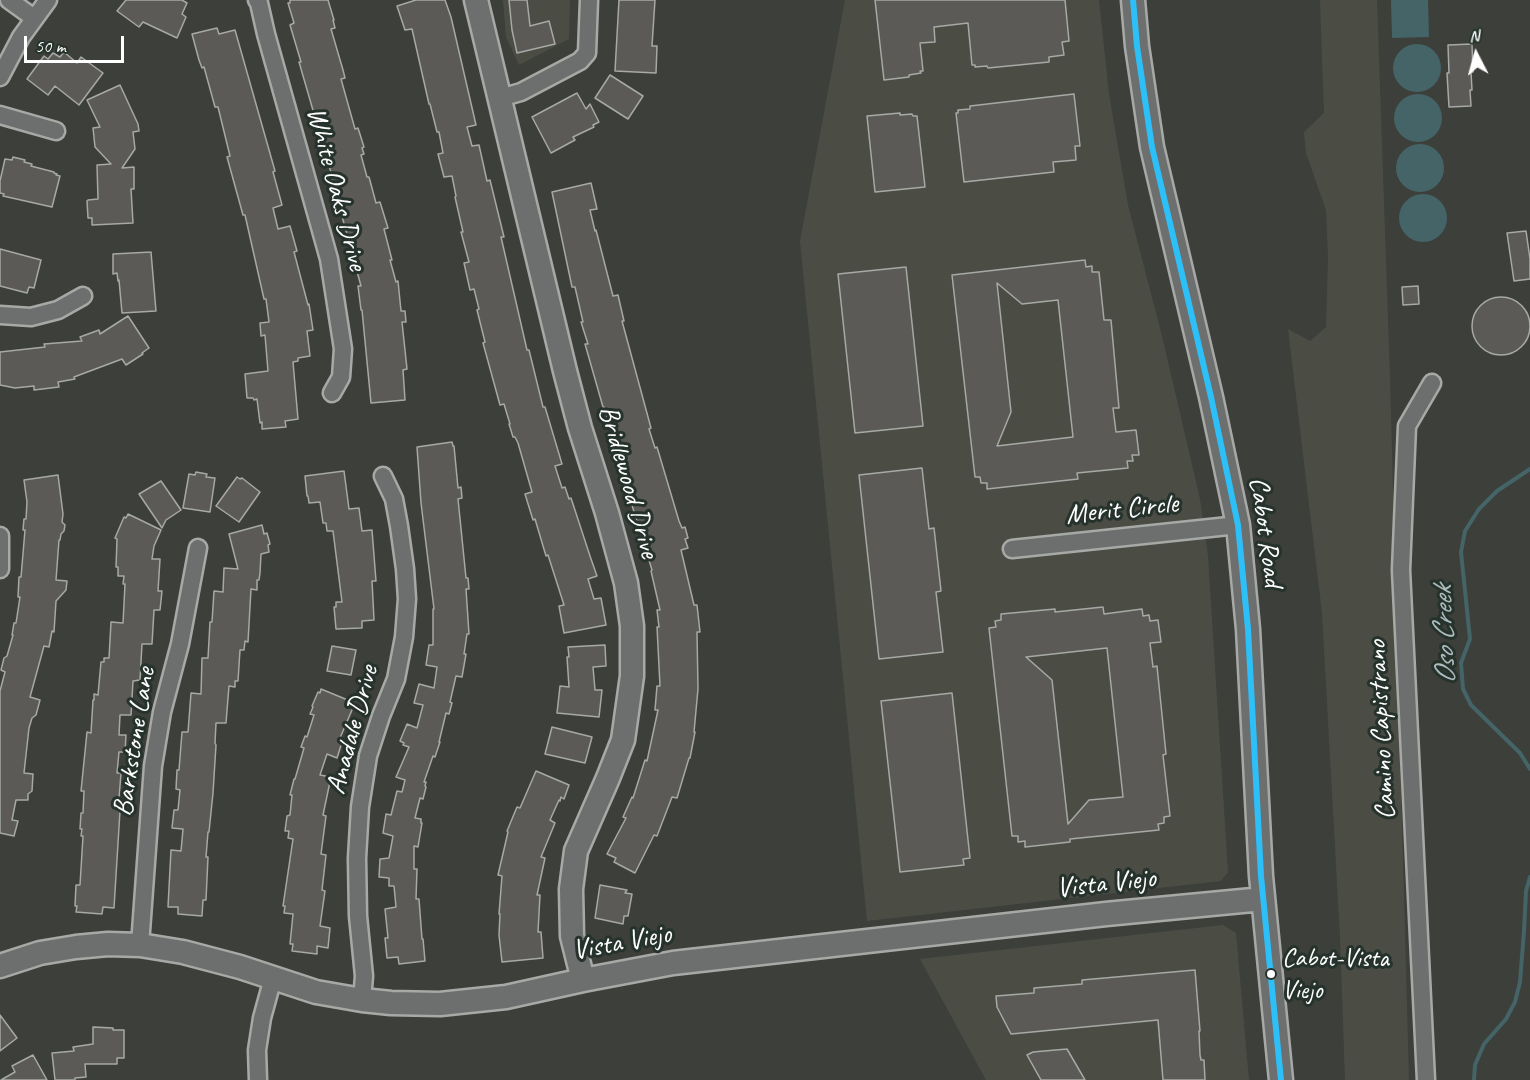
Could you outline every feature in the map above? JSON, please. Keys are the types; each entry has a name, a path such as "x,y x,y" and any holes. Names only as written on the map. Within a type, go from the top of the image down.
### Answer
{"street":[{"path":"9,0 34,18"},
{"path":"0,77 21,37 48,0"},
{"name":"White Oaks Drive","path":"257,0 329,259 343,350 341,377 332,393"},
{"name":"Bridlewood Drive","path":"476,0 571,394 626,583 632,626 632,676 623,740 576,852 570,913 572,936 583,980"},
{"path":"500,98 521,92 580,62 587,53 589,0"},
{"name":"Cabot Road","path":"1133,0 1137,46 1152,147 1212,398 1238,525 1248,629 1263,899 1281,1080"},
{"path":"0,115 56,131"},
{"path":"0,315 31,317 58,310 83,296"},
{"name":"Camino Capistrano","path":"1426,1080 1401,570 1407,426 1432,383"},
{"name":"Anadale Drive","path":"362,1000 364,976 358,916 357,858 360,807 368,756 396,679 404,637 407,599 405,569 394,499 383,476"},
{"name":"Merit Circle","path":"1012,549 1238,525"},
{"path":"0,536 0,569"},
{"name":"Barkstone Lane","path":"140,945 153,766 162,712 180,644 198,548"},
{"name":"Vista Viejo","path":"0,966 40,953 76,947 108,944 140,945 183,952 240,967 316,992 391,1003 440,1004 506,997 673,963 1106,914 1263,899"},
{"path":"258,1080 257,1050 262,1018 273,978"}],"shaded area":[{"path":"503,0 570,0 569,39 519,65 506,37"},
{"path":"845,0 1099,0 1109,94 1128,205 1162,336 1200,499 1208,556 1228,872 1221,881 867,921 800,241"},
{"path":"1320,0 1377,0 1390,377 1409,1080 1345,1080 1340,937 1322,613 1288,329 1310,341 1326,327 1328,257 1326,210 1306,153 1304,132 1324,113"},
{"path":"1223,925 1236,933 1249,1080 986,1080 920,959"}],"water":[{"path":"1391,0 1428,0 1429,37 1392,38"},
{"path":"1417,44 1434,51 1441,68 1434,85 1417,92 1400,85 1393,68 1400,51"},
{"path":"1418,94 1435,101 1442,118 1435,135 1418,142 1401,135 1394,118 1401,101"},
{"path":"1420,144 1437,151 1444,168 1437,185 1420,192 1403,185 1396,168 1403,151"},
{"path":"1423,194 1440,201 1447,218 1440,235 1423,242 1406,235 1399,218 1406,201"}],"building":[{"path":"126,0 182,0 187,3 182,14 186,17 177,38 143,22 139,27 117,11"},
{"path":"290,0 328,0 334,20 335,28 331,29 345,78 341,79 355,129 358,128 364,147 362,148 364,154 361,155 367,177 369,177 376,203 380,202 388,228 384,229 392,260 390,260 396,282 398,281 401,311 405,311 406,322 402,322 407,369 403,370 405,400 371,403 358,286 361,286 299,62 301,62 290,25 294,23 288,3"},
{"path":"416,0 445,0 451,17 476,125 467,127 472,146 479,145 487,181 490,180 527,350 529,350 543,407 545,407 562,464 555,466 562,488 565,487 569,499 571,498 597,576 588,579 594,599 601,598 606,625 564,633 559,606 564,605 525,494 532,492 504,404 500,405 483,343 485,342 474,289 470,290 464,263 469,262 461,232 463,232 452,176 444,177 438,154 443,153 439,132 437,132 429,104 412,29 405,30 397,6"},
{"path":"509,0 527,0 530,26 549,21 555,44 517,53"},
{"path":"619,0 655,0 652,46 657,46 656,73 615,71"},
{"path":"875,0 1065,0 1069,41 1062,42 1064,55 1049,57 1049,62 988,68 987,66 975,67 972,65 968,23 934,27 935,42 920,43 923,71 909,75 909,77 884,80"},
{"path":"217,28 219,34 235,30 275,171 273,172 282,205 273,208 278,229 290,226 297,251 294,252 309,304 313,330 307,331 310,356 298,358 298,361 293,362 298,419 285,421 286,427 262,429 257,399 247,398 245,374 268,371 265,335 261,336 260,323 269,322 266,299 264,299 245,215 243,215 227,157 230,156 218,107 215,107 192,34"},
{"path":"1472,44 1471,106 1449,107 1448,45"},
{"path":"64,52 77,63 81,57 103,73 79,105 55,86 48,95 27,79 44,56 48,59 53,53 60,57"},
{"path":"610,75 643,96 628,119 595,98"},
{"path":"120,85 139,131 133,132 135,149 122,168 134,167 134,189 131,189 133,223 92,225 92,218 88,218 87,201 98,199 97,165 111,164 95,147 93,128 100,127 87,100"},
{"path":"577,93 586,109 590,104 599,122 593,125 594,127 573,137 575,140 551,153 532,117"},
{"path":"1074,94 1080,146 1075,146 1076,160 1053,162 1054,172 964,182 956,113 958,110 970,109 970,106"},
{"path":"900,113 900,115 917,116 925,187 875,192 867,116"},
{"path":"13,157 60,176 52,207 3,196 4,194 0,193 5,159 12,160"},
{"path":"591,183 597,209 590,210 613,296 618,295 624,321 622,321 651,428 649,429 655,448 657,447 679,521 682,528 685,527 688,538 685,539 688,548 681,550 694,605 697,605 700,632 697,632 698,689 695,732 690,758 677,798 672,797 657,836 654,835 635,873 614,862 616,858 607,854 626,818 623,817 633,798 645,760 647,761 658,710 655,710 657,686 660,686 657,610 660,610 652,570 585,344 588,344 581,322 583,322 575,287 572,287 552,192"},
{"path":"1526,231 1530,279 1514,281 1507,233"},
{"path":"0,249 41,260 34,288 29,287 27,293 0,286"},
{"path":"151,252 156,311 122,313 119,280 117,273 113,274 113,254"},
{"path":"1085,260 1086,267 1092,266 1092,272 1099,272 1104,320 1111,320 1119,408 1113,408 1116,432 1136,430 1139,455 1132,455 1133,461 1127,461 1128,468 1077,473 1078,479 987,489 987,483 981,483 980,477 975,477 952,275","holes":["997,283 1022,304 1058,300 1073,437 997,446 1011,412"]},
{"path":"906,267 923,426 855,433 838,274"},
{"path":"1418,286 1419,304 1403,305 1402,287"},
{"path":"1495,297 1507,297 1522,305 1530,320 1530,332 1522,347 1507,355 1495,355 1480,347 1472,332 1472,320 1480,305"},
{"path":"128,316 149,348 126,365 122,359 74,377 75,379 58,382 59,387 34,390 34,386 15,388 0,385 0,352 45,347 44,344 82,341 80,337 99,330 100,334"},
{"path":"452,442 458,488 461,487 462,498 458,499 469,589 466,589 469,634 467,634 462,677 456,676 449,714 446,713 440,742 424,782 426,782 426,787 423,799 420,798 415,818 421,819 422,823 418,847 414,846 414,869 417,869 416,899 419,899 425,961 399,964 398,957 387,958 385,938 388,938 385,909 396,907 394,886 389,886 389,878 379,877 380,859 389,858 393,836 383,833 386,814 391,815 397,791 402,792 405,780 396,777 409,747 400,741 407,724 417,728 423,705 414,703 419,684 434,688 437,667 426,665 429,645 433,645 434,609 421,503 417,447"},
{"path":"922,468 929,529 934,528 941,591 936,592 943,652 879,659 859,475"},
{"path":"344,471 349,509 359,508 362,531 372,530 376,581 372,581 374,620 362,621 362,628 336,629 334,607 336,607 336,602 342,602 333,531 327,531 326,523 323,523 320,502 309,503 305,476"},
{"path":"196,472 215,478 210,512 183,508 189,474 195,475"},
{"path":"58,475 62,522 65,525 59,540 56,580 67,581 66,590 56,601 54,632 52,631 49,647 44,646 30,697 40,700 29,728 24,773 33,774 32,791 28,794 28,800 16,800 12,820 18,821 14,836 0,833 0,691 5,672 1,670 13,635 20,597 18,597 19,577 21,577 27,502 24,480"},
{"path":"237,477 242,478 260,492 239,522 216,506"},
{"path":"161,481 181,510 166,520 162,528 139,494"},
{"path":"128,514 161,530 154,546 152,559 160,559 158,591 162,591 160,610 154,610 152,644 142,644 140,680 133,681 131,715 120,715 119,735 126,735 125,752 119,752 117,773 121,773 114,908 103,907 102,914 76,912 76,885 80,885 83,836 81,836 82,829 80,829 84,791 81,791 87,732 91,733 93,700 94,694 98,695 101,662 104,662 104,658 109,658 111,622 123,623 125,584 123,584 124,576 118,576 118,567 116,567 117,539 115,538 124,517 126,518"},
{"path":"262,525 270,544 268,545 269,552 261,554 257,590 251,589 248,642 245,641 244,650 240,650 238,681 235,681 235,687 229,686 226,723 216,723 213,793 206,857 208,857 206,900 203,900 202,916 178,914 178,907 168,907 171,850 181,851 183,829 172,828 174,810 178,810 180,790 176,789 182,732 188,732 191,693 201,694 202,658 208,658 214,591 223,592 224,568 238,569 229,534"},
{"path":"1103,607 1104,614 1142,609 1143,616 1149,615 1150,621 1158,620 1161,642 1150,643 1153,667 1157,666 1170,816 1164,817 1164,823 1158,824 1159,830 1070,839 1070,842 1025,847 1025,841 1018,842 1018,836 1012,836 989,628 996,627 995,621 1001,620 1001,614 1055,609 1055,612","holes":["1107,648 1123,797 1089,800 1068,824 1052,680 1026,657"]},
{"path":"605,645 606,666 593,667 595,690 602,690 599,717 557,713 560,686 569,687 568,647"},
{"path":"332,646 356,650 351,675 327,671"},
{"path":"321,689 355,703 340,738 343,739 337,758 327,754 320,775 331,777 323,815 326,816 321,854 326,855 322,890 325,891 320,926 330,928 328,948 317,946 317,954 292,951 293,944 290,944 293,914 284,913 285,906 283,906 293,839 288,838 289,831 285,831 287,816 290,815 292,795 290,795 304,748 301,747 314,715 310,714 312,706"},
{"path":"952,693 970,858 963,859 964,865 900,872 881,701"},
{"path":"552,727 592,737 585,763 545,754"},
{"path":"536,771 569,785 564,799 561,797 559,800 550,820 555,823 541,857 545,858 537,895 540,895 538,932 541,932 543,958 502,962 499,914 502,876 498,875 507,831"},
{"path":"600,885 627,890 625,893 632,894 628,916 624,916 623,924 595,918"},
{"path":"1195,970 1200,1055 1201,1060 1204,1060 1205,1080 1163,1080 1158,1020 1011,1034 997,1007 996,996 1034,993 1034,988 1082,984 1082,980"},
{"path":"0,1015 17,1038 0,1051"},
{"path":"93,1027 124,1030 124,1058 117,1058 117,1064 85,1064 86,1077 75,1078 75,1080 55,1080 52,1053 74,1051 73,1047 93,1044"},
{"path":"1067,1049 1085,1080 1041,1080 1027,1055 1033,1052"},
{"path":"33,1055 47,1080 1,1080 15,1072 12,1066"}],"waterway":[{"name":"Oso Creek","path":"1530,469 1497,491 1479,509 1465,531 1461,552 1470,639 1461,663 1463,689 1471,705 1520,753 1530,769"},
{"name":"Oso Creek","path":"1474,1080 1475,1065 1484,1044 1506,1019 1515,1002 1520,982 1526,891 1530,877"}],"transit line":[{"path":"1133,0 1137,46 1152,147 1211,397 1238,525 1248,629 1261,876 1281,1080"}],"place":[{"name":"Cabot-Vista Viejo","path":"1271,974"}]}
